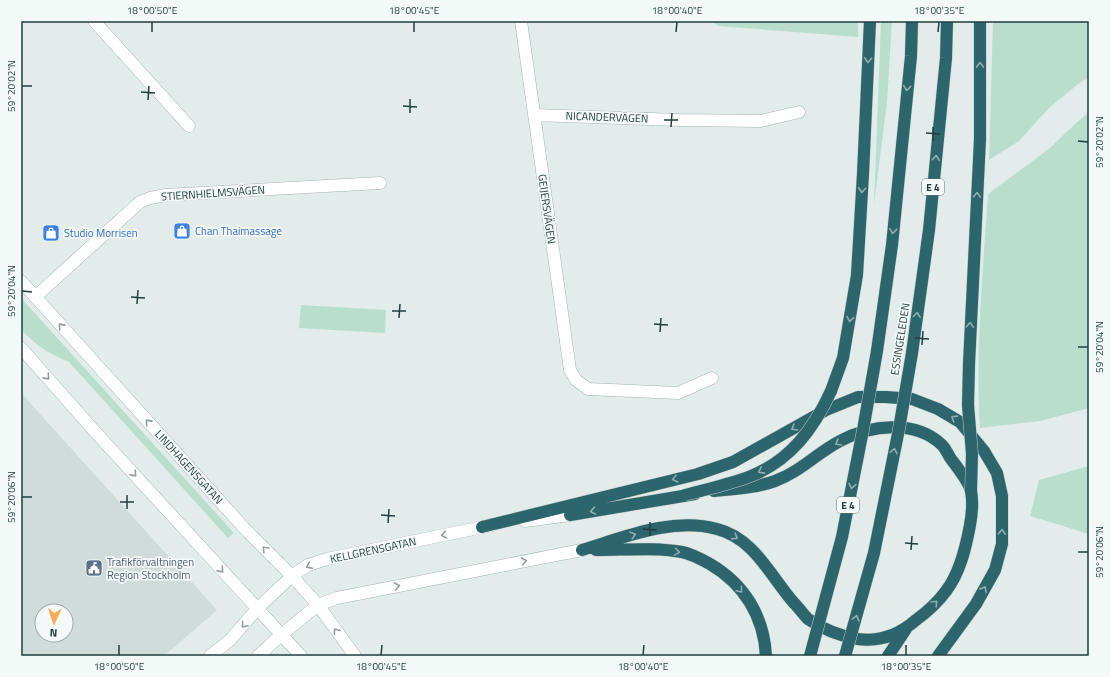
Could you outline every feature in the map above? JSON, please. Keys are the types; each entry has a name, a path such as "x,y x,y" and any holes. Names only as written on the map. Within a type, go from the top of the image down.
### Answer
{"highway":[{"path":"685,495 751,476 775,464 796,446 813,426 831,391 843,358 857,275 870,21"},
{"name":"ESSINGELEDEN","path":"810,656 842,537 877,351 892,245 911,56 912,21"},
{"name":"ESSINGELEDEN","path":"845,656 874,553 899,429 912,353 929,230 946,58 947,21"},
{"path":"888,656 906,629 929,610 947,590 959,567 968,538 972,515 972,454 968,405 968,364 980,140 980,21"},
{"path":"482,526 698,474 733,462 826,410 858,397 912,399 938,408 960,422 984,451 997,473 1002,496 1002,544 994,570 976,604 938,656"},
{"path":"570,515 685,495 754,486 776,481 798,470 839,441 859,432 881,428 903,427 924,434 942,445 971,490"},
{"path":"582,550 653,529 678,526 699,526 718,529 735,536 756,554 787,595 807,618 826,630 846,637 864,639 884,638 906,629"},
{"path":"582,550 662,550 683,553 699,558 723,572 752,604 760,625 766,656"}],"street":[{"path":"94,21 189,126"},
{"name":"GEIJERSVÄGEN","path":"521,21 570,370 576,380 588,389 678,393 712,378"},
{"name":"NICANDERVÄGEN","path":"534,115 761,121 799,112"},
{"name":"STIERNHIELMSVÄGEN","path":"35,297 140,202 150,198 380,183"},
{"name":"LINDHAGENSGATAN","path":"21,281 246,530 292,576 318,605 355,656"},
{"path":"21,348 300,656"},
{"name":"KELLGRENSGATAN","path":"210,656 230,640 257,609 292,576 308,565 327,559 482,526 570,515"},
{"path":"258,656 318,605 337,598 582,550"}],"shaded area":[{"name":"Trafikförvaltningen Region Stockholm","path":"21,393 217,610 164,656 21,656"}],"green space":[{"path":"712,21 858,21 858,37 718,26"},
{"path":"881,21 892,21 887,102 874,205"},
{"path":"993,21 1089,21 1089,77 1050,107 1019,141 989,160"},
{"path":"1089,112 1089,408 1040,421 980,428 978,370 979,340 988,194 1050,148"},
{"path":"21,298 234,533 228,538 69,362 43,348 21,329"},
{"path":"301,305 386,310 385,333 299,328"},
{"path":"1089,466 1089,534 1030,516 1039,480"}],"place":[{"name":"Chan Thaimassage","path":"182,231"},
{"name":"Studio Morrisen","path":"51,233"},
{"name":"Trafikförvaltningen Region Stockholm","path":"94,568"}]}
